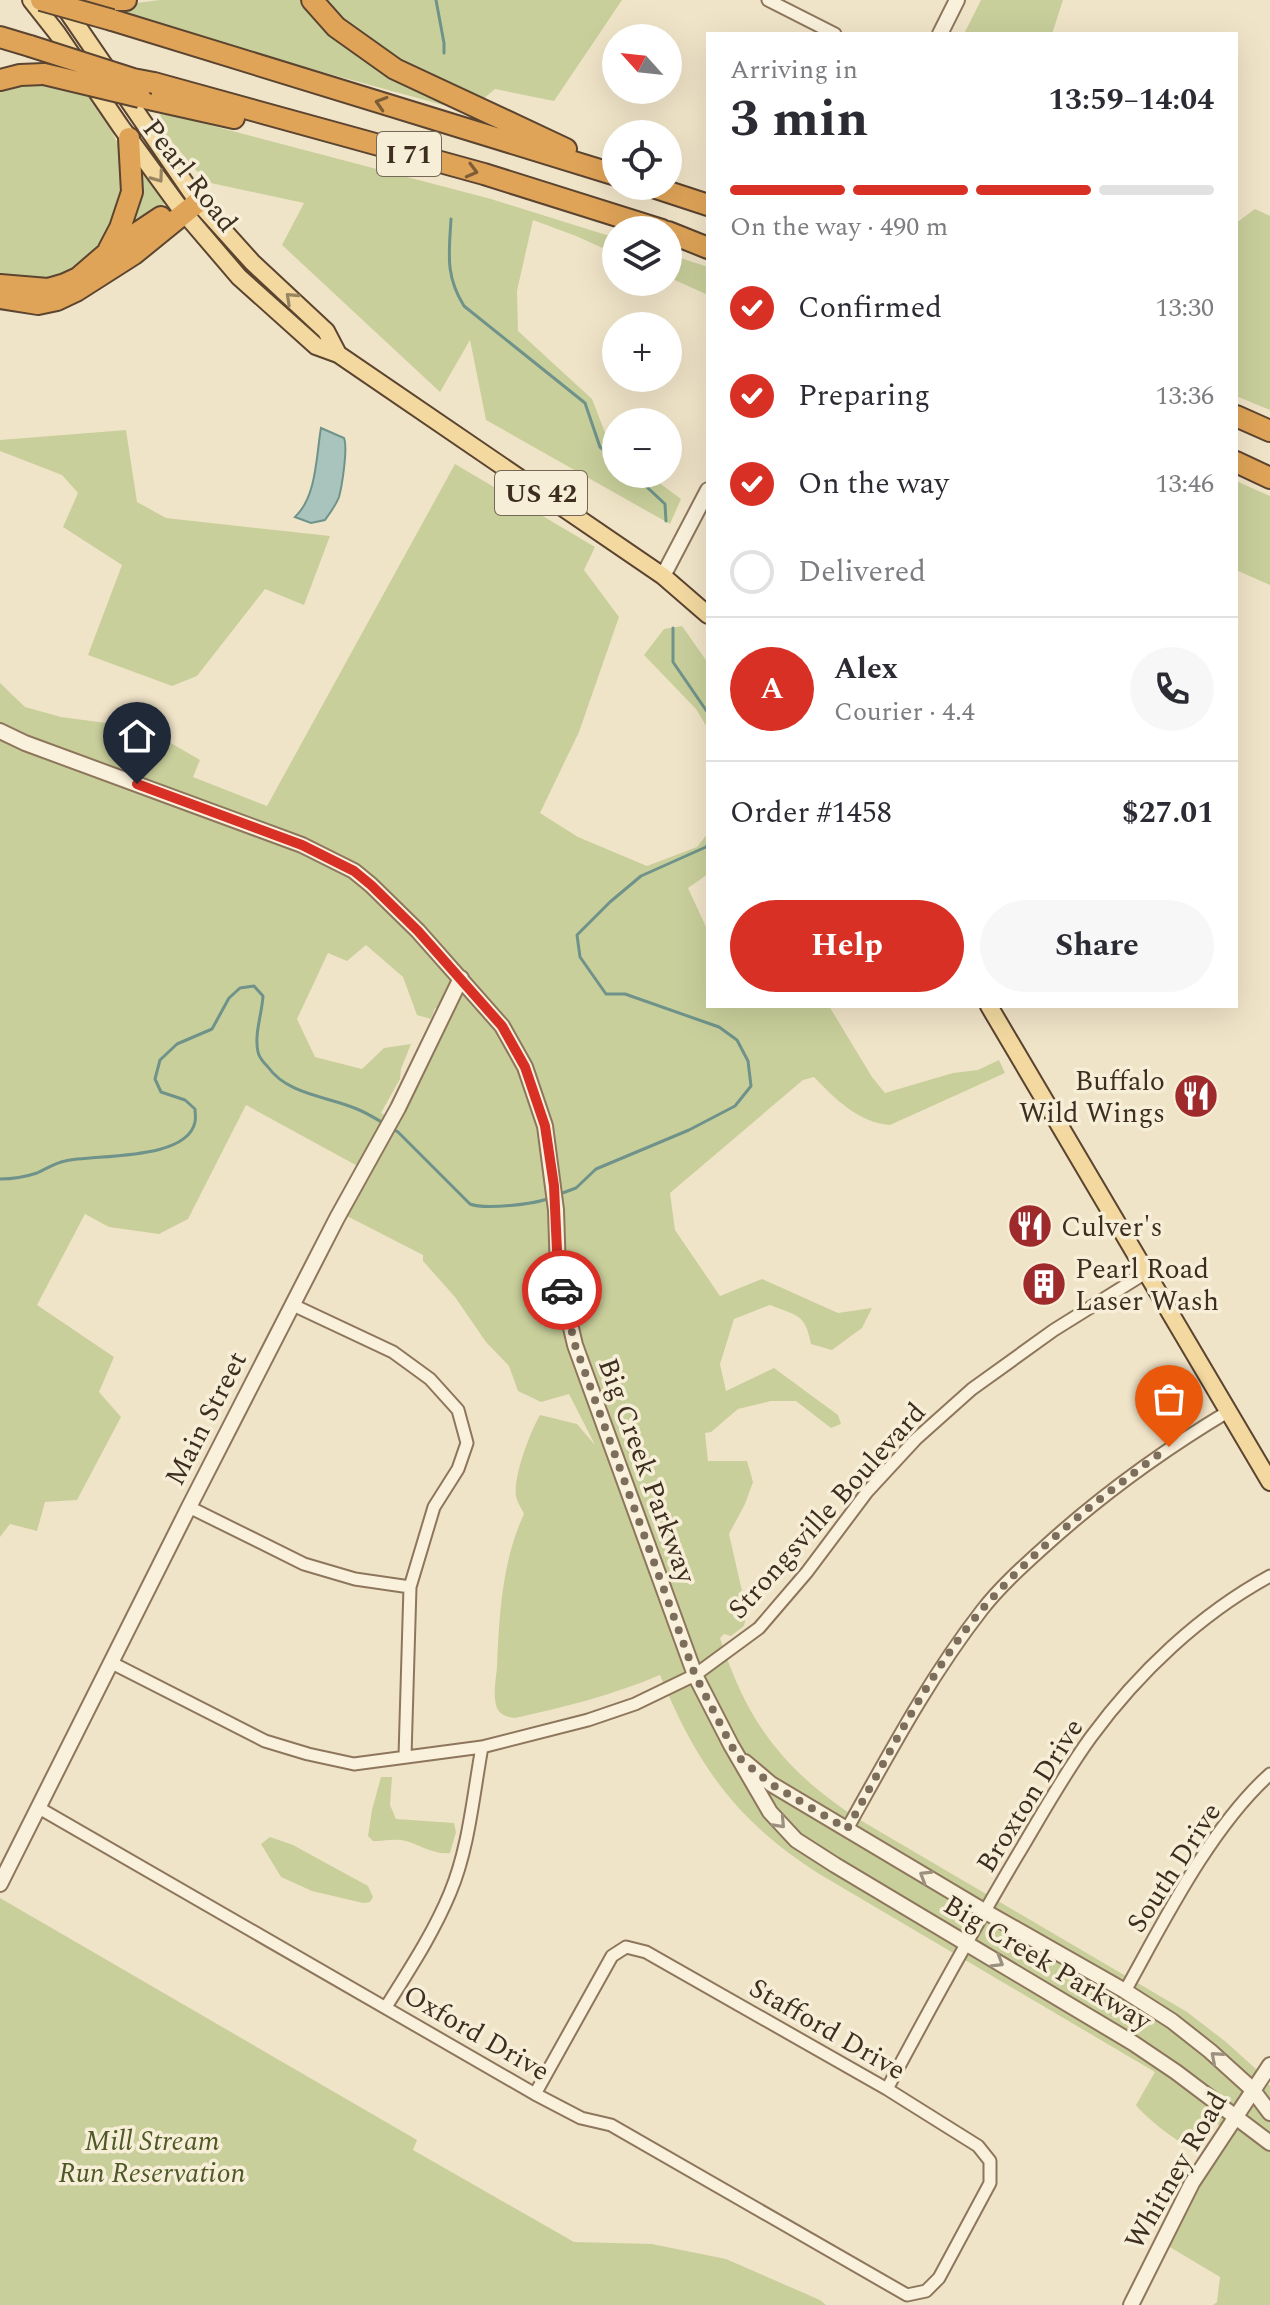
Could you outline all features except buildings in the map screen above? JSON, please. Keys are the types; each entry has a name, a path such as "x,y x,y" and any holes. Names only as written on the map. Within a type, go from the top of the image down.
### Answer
{"highway":[{"name":"I 71","path":"41,0 602,170"},
{"path":"94,0 126,0"},
{"path":"312,0 336,27 395,69 602,167"},
{"name":"I 71","path":"0,37 133,79 147,90 380,146 484,174 618,216"},
{"path":"0,80 44,74 147,90"},
{"path":"107,253 120,228 132,192 129,138"},
{"path":"682,196 706,204"},
{"path":"0,285 48,289 78,278 107,253 170,211 188,207"},
{"path":"0,298 38,304 57,300 104,275 188,207"},
{"path":"682,238 706,247"},
{"path":"1238,417 1270,431"},
{"path":"1238,463 1270,478"}],"main road":[{"name":"Pearl Road","path":"31,0 129,138 188,207"},
{"name":"Pearl Road","path":"59,0 188,207 239,277 316,346 338,354 663,576 706,613"},
{"path":"990,1008 1270,1482"}],"street":[{"path":"768,0 831,32"},
{"path":"941,32 957,0"},
{"path":"663,576 706,494"},
{"name":"Big Creek Parkway","path":"0,731 302,845 354,871 418,931 461,978 502,1026 525,1067 545,1126 554,1186 558,1272 575,1345 695,1675 770,1812 796,1840 1133,2043 1270,2143"},
{"name":"Main Street","path":"0,1884 337,1218 398,1108 461,978"},
{"name":"Strongsville Boulevard","path":"112,1663 265,1741 354,1764 482,1747 588,1720 635,1704 695,1675 759,1628 807,1572 867,1492 916,1439 972,1389 1054,1330 1147,1272"},
{"path":"293,1305 393,1352 430,1379 458,1410 467,1443 458,1469 434,1507 410,1587 405,1756"},
{"path":"847,1829 918,1703 984,1608 1025,1564 1078,1515 1169,1447 1229,1411"},
{"path":"189,1507 304,1564 355,1579 410,1587"},
{"name":"Broxton Drive","path":"887,2089 984,1911 1091,1738 1135,1685 1184,1637 1236,1596 1270,1576"},
{"path":"386,2007 430,1935 451,1891 463,1850 482,1747"},
{"name":"Big Creek Parkway","path":"738,1757 771,1784 1172,2021 1252,2089 1270,2113"},
{"name":"South Drive","path":"1125,1991 1177,1897 1217,1838 1270,1774"},
{"name":"Oxford Drive","path":"39,1808 535,2094 581,2118 611,2125 894,2288"},
{"name":"Stafford Drive","path":"535,2094 612,1956 626,1947 646,1952 887,2089 978,2146 990,2161 990,2183 939,2278 926,2291 907,2295 894,2288"},
{"name":"Whitney Road","path":"1131,2305 1192,2183 1270,2065"}],"green space":[{"path":"160,0 304,0 443,100 443,105 104,12 105,7"},
{"path":"320,0 622,0 606,24 602,24 602,30 554,101 495,89 482,100 393,61"},
{"path":"981,0 1063,0 1053,32 965,32"},
{"path":"54,84 86,92 106,120 127,172 125,198 111,230 89,259 57,275 36,280 0,278 0,85"},
{"path":"160,112 491,199 602,234 602,248 533,220 517,291 518,331 592,399 602,425 602,486 486,420 470,340 440,392 282,245 304,203 206,182 162,130"},
{"path":"137,157 169,200 129,230"},
{"path":"1255,209 1270,216 1270,410 1238,397 1238,222"},
{"path":"682,259 706,266 706,294 682,283"},
{"path":"126,430 137,502 166,518 330,536 304,605 265,589 197,676 172,686 88,655 122,565 63,527 78,493 62,475 0,451 0,440"},
{"path":"455,464 595,547 584,570 619,617 579,732 540,813 578,837 647,866 697,847 706,836 706,875 688,888 706,927 706,1008 830,1008 885,1093 953,1073 978,1070 999,1060 1005,1073 890,1125 868,1120 858,1114 814,1077 803,1080 670,1193 675,1230 720,1296 762,1279 838,1313 872,1308 862,1328 832,1350 811,1344 803,1321 770,1305 734,1319 720,1364 726,1391 774,1368 838,1415 841,1424 831,1428 796,1401 771,1401 738,1409 711,1432 705,1433 708,1461 747,1461 753,1482 729,1534 747,1613 744,1626 731,1636 724,1634 720,1638 742,1695 755,1719 787,1761 829,1799 1187,2012 1266,2078 1270,2086 1270,2305 1213,2305 1217,2302 1220,2277 1168,2246 1173,2239 1167,2235 1226,2132 1210,2117 1210,2125 1201,2143 1188,2145 1176,2139 1136,2105 1155,2072 791,1855 743,1812 723,1789 689,1737 660,1675 589,1700 515,1718 499,1711 495,1691 501,1609 506,1570 524,1514 516,1488 527,1443 540,1415 577,1424 595,1445 569,1394 541,1402 518,1391 509,1366 486,1342 455,1297 423,1261 423,1255 341,1213 363,1169 246,1105 188,1219 159,1234 109,1227 85,1214 37,1305 114,1357 99,1392 121,1417 77,1500 45,1502 37,1531 10,1524 0,1537 0,683 25,707 61,717 152,732 200,760 193,777 267,806","holes":["366,945 403,977 417,1015 431,1019 435,1008 444,1012 390,1118 381,1113 400,1079 411,1044 384,1048 362,1069 315,1057 297,1019 328,953 347,961"]},
{"path":"1238,482 1270,496 1270,585 1238,571"},
{"path":"606,488 666,488 681,499 670,524"},
{"path":"682,626 706,660 706,726 696,709 644,655 664,629"},
{"path":"381,1777 392,1777 390,1805 396,1819 454,1823 456,1832 450,1853 433,1851 402,1840 373,1841 368,1836"},
{"path":"270,1837 293,1845 368,1886 373,1897 370,1902 312,1891 281,1877 261,1844"},
{"name":"Mill Stream Run Reservation","path":"0,1898 417,2140 413,2150 574,2242 652,2244 726,2259 826,2305 0,2305"}],"water":[{"path":"321,428 344,438 344,467 335,506 325,520 311,523 295,517 312,487"}],"waterway":[{"path":"436,0 444,53"},
{"path":"451,219 451,274 464,306 585,403 602,449"},
{"path":"648,488 665,504 666,521"},
{"path":"673,628 673,662 706,710"},
{"path":"557,1195 576,1188 596,1169 689,1130 735,1106 751,1086 748,1061 737,1040 719,1027 625,994 606,994 580,957 577,935 610,902 641,876 706,847"},
{"path":"0,1179 18,1178 65,1161 159,1150 176,1144 188,1135 195,1122 195,1109 185,1100 161,1092 155,1079 160,1060 177,1044 212,1029 229,998 240,988 254,986 263,996 258,1052 276,1076 297,1089 357,1109 385,1124"},
{"path":"391,1128 470,1204 510,1206 550,1198"}],"way so far":[{"path":"562,1290 575,1345 695,1675 731,1745 738,1757 771,1784 847,1829 918,1703 984,1608 1025,1564 1078,1515 1169,1447"}],"place":[{"name":"Buffalo Wild Wings","path":"1196,1096"},
{"name":"Culver's","path":"1030,1226"},
{"name":"Pearl Road Laser Wash","path":"1044,1284"}],"route":[{"path":"137,784 302,845 354,871 418,931 502,1026 525,1067 545,1126 554,1186 558,1272 562,1290"}]}
